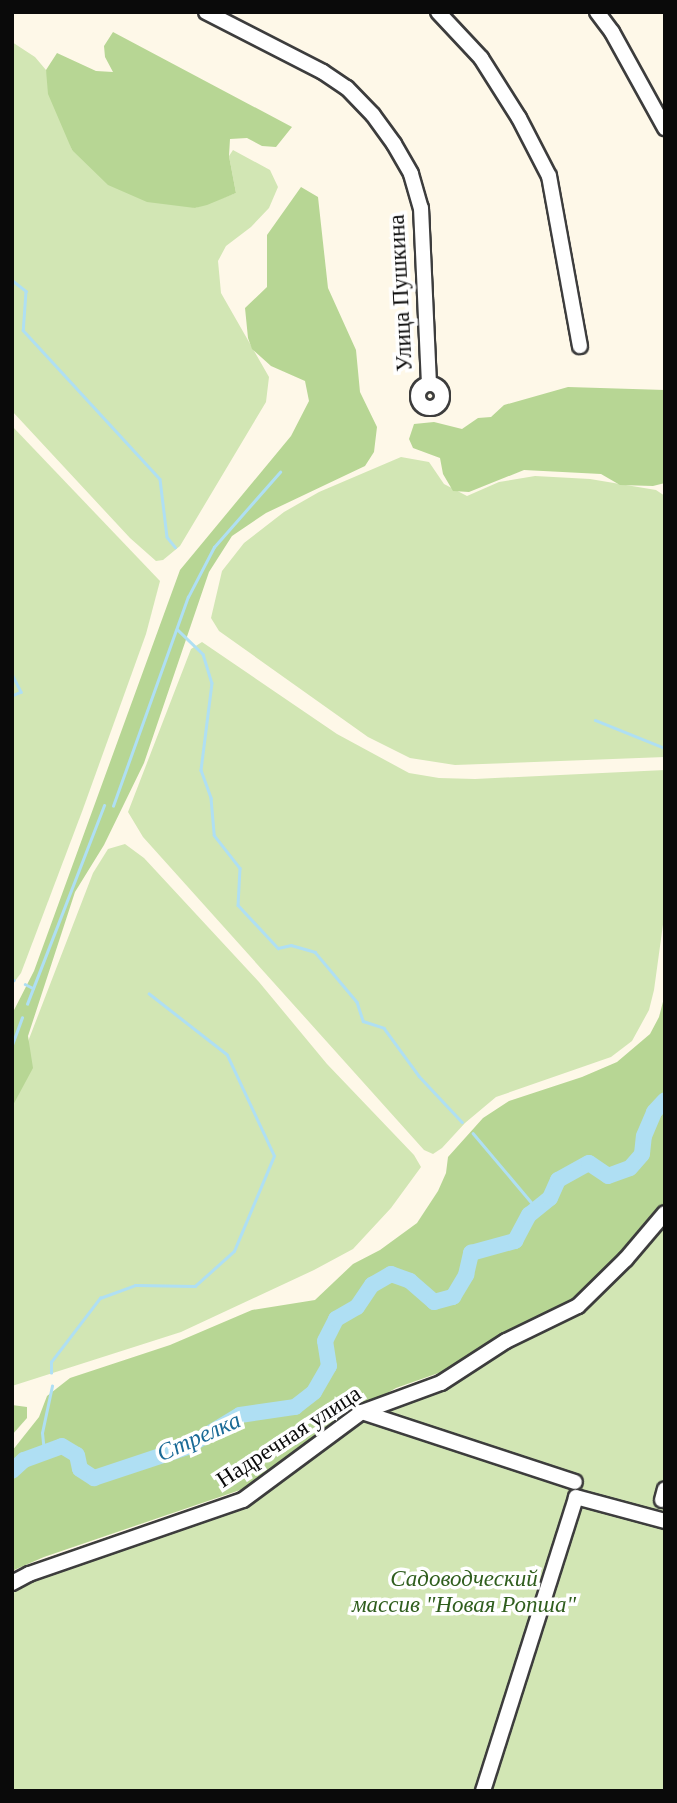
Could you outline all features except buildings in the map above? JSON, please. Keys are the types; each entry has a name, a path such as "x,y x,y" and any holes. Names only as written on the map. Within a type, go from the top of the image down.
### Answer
{"street":[{"name":"Улица Пушкина","path":"206,12 323,72 347,88 373,115 394,144 411,174 421,208 429,383"},
{"path":"438,12 481,58 519,118 549,176 580,346"},
{"path":"597,12 612,32 665,128"},
{"name":"Надречная улица","path":"12,1583 29,1574 243,1500 362,1412 441,1383 506,1341 578,1306 626,1259 665,1213"},
{"path":"362,1412 665,1521"},
{"path":"483,1791 575,1489"}],"green space":[{"path":"113,32 292,127 276,147 262,146 247,138 230,139 229,156 236,193 207,205 195,208 147,202 108,185 72,150 48,94 46,70 57,53 96,71 113,72 105,57 104,46"},
{"path":"12,42 35,57 46,70 72,150 195,208 236,193 229,156 233,150 270,170 278,187 269,208 251,227 226,246 218,261 221,293 269,377 266,402 180,546 163,560 156,561 130,538 12,411"},
{"path":"301,187 318,197 328,288 356,350 360,392 377,427 374,452 365,466 266,513 232,536 209,572 144,763 104,845 75,892 28,1036 33,1068 12,1107 12,1014 34,971 180,570 291,436 309,401 305,381 271,366 252,349 245,308 267,287 267,235"},
{"path":"568,387 665,390 665,483 653,486 620,485 601,474 524,470 469,492 453,491 443,474 440,458 413,448 409,439 414,424 434,422 462,429 478,418 491,417 504,405"},
{"path":"12,426 160,581 146,634 83,809 21,973 12,985"},
{"path":"401,457 429,462 444,484 467,496 499,482 535,476 590,479 656,490 665,496 665,757 455,765 410,758 368,737 219,631 211,618 222,571 244,543 284,512 319,492"},
{"path":"202,642 337,734 409,773 439,778 475,779 665,770 665,910 649,1010 632,1041 611,1057 496,1097 465,1123 442,1148 433,1154 424,1150 143,837 128,812 191,649"},
{"path":"125,844 144,858 259,982 327,1064 414,1155 421,1167 391,1208 353,1249 314,1270 181,1332 12,1386 12,1083 93,873 108,849"},
{"path":"665,994 665,1203 623,1255 580,1295 447,1370 396,1388 364,1406 267,1477 243,1489 44,1557 12,1571 12,1451 39,1417 47,1396 70,1378 170,1345 252,1310 315,1300 353,1264 380,1250 417,1223 438,1191 446,1173 448,1157 483,1118 509,1101 582,1077 617,1062 650,1034 659,1017"},
{"name":"Садоводческий массив \"Новая Ропша\"","path":"665,1222 665,1791 12,1791 12,1591 34,1579 250,1506 368,1417 582,1311"},
{"path":"12,1405 27,1407 27,1418 12,1435"}],"waterway":[{"path":"12,280 26,291 23,330 160,479 167,537 175,547"},
{"path":"113,806 188,597 214,547 280,472"},
{"path":"177,629 203,654 212,683 201,770 211,798 214,835 240,868 238,905 278,948 291,945 315,952 357,1002 363,1021 384,1028 419,1076 462,1122"},
{"path":"12,674 21,692 12,696"},
{"path":"595,720 665,748"},
{"path":"27,1004 104,805"},
{"path":"25,984 33,988"},
{"path":"51,1373 51,1362 100,1298 135,1285 195,1286 234,1251 274,1156 227,1055 149,994"},
{"path":"12,1045 22,1018"},
{"name":"Стрелка","path":"12,1471 24,1460 62,1446 77,1455 80,1469 94,1478 187,1447 240,1415 295,1407 314,1392 329,1366 325,1341 336,1319 357,1307 372,1285 391,1274 410,1281 434,1302 453,1297 466,1275 471,1253 515,1241 529,1215 550,1198 558,1180 589,1163 608,1176 630,1168 642,1154 644,1136 654,1112 665,1100"},
{"path":"473,1133 537,1209"},
{"path":"44,1452 42,1433 52,1386"}]}
